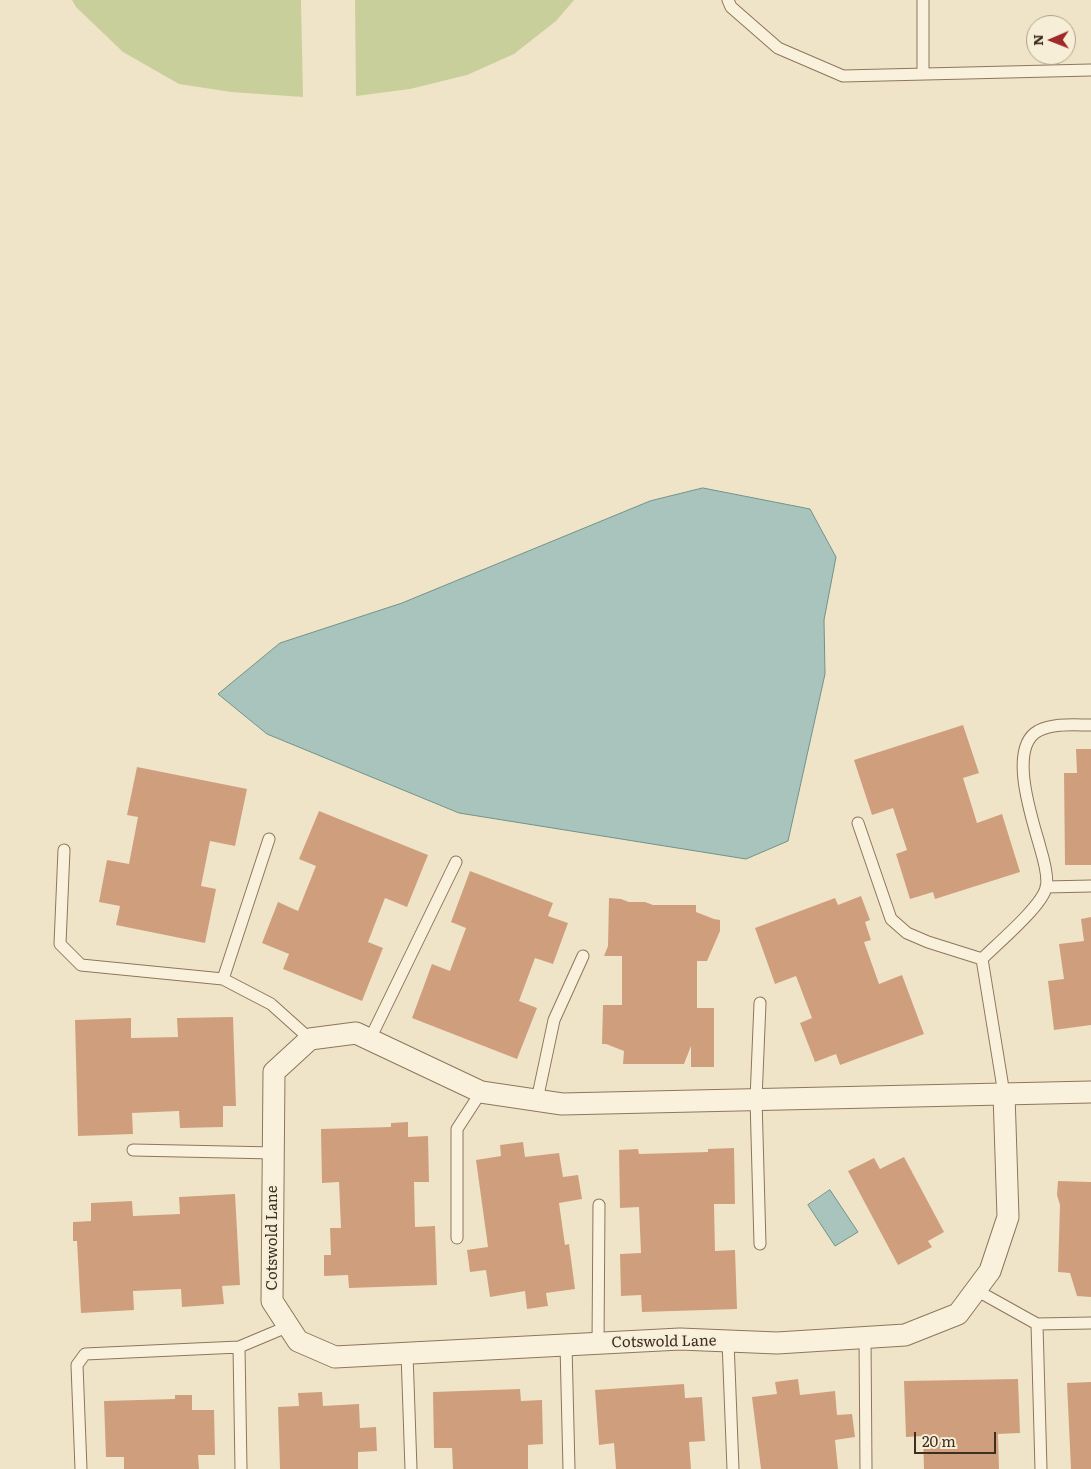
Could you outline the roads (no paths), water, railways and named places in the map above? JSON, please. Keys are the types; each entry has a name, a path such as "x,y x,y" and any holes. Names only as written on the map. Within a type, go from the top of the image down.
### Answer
{"street":[{"path":"310,1039 356,1033 481,1092 562,1104 1091,1092"},
{"name":"Cotswold Lane","path":"310,1039 274,1072 272,1301 298,1341 335,1357 680,1339 777,1343 905,1336 958,1314 990,1271 1008,1217 1004,1094"}],"lane":[{"path":"728,0 731,7 778,48 843,76 1091,70"},
{"path":"923,0 923,74"},
{"path":"982,959 1039,902 1046,887 1044,858 1027,801 1022,771 1027,745 1037,732 1056,725 1091,725"},
{"path":"858,823 891,919 907,933 928,942 982,959"},
{"path":"223,979 268,839"},
{"path":"64,850 60,944 81,965 223,979 271,1004 310,1039"},
{"path":"370,1039 456,862"},
{"path":"1046,887 1091,886"},
{"path":"537,1100 554,1020 583,956"},
{"path":"982,959 1004,1094"},
{"path":"760,1003 756,1100 760,1244"},
{"path":"456,1238 457,1129 481,1092"},
{"path":"133,1150 274,1153"},
{"path":"598,1344 599,1205"},
{"path":"976,1290 1036,1324 1091,1324"},
{"path":"1036,1324 1041,1469"},
{"path":"81,1469 77,1365 85,1354 239,1347 289,1326"},
{"path":"865,1338 866,1469"},
{"path":"728,1341 733,1469"},
{"path":"566,1345 569,1469"},
{"path":"239,1347 241,1469"},
{"path":"407,1354 411,1469"}],"water":[{"path":"703,488 810,509 836,557 824,620 825,674 788,841 746,859 459,813 267,734 218,694 280,643 402,603 650,501"},
{"path":"830,1190 858,1232 835,1246 808,1205"}]}
